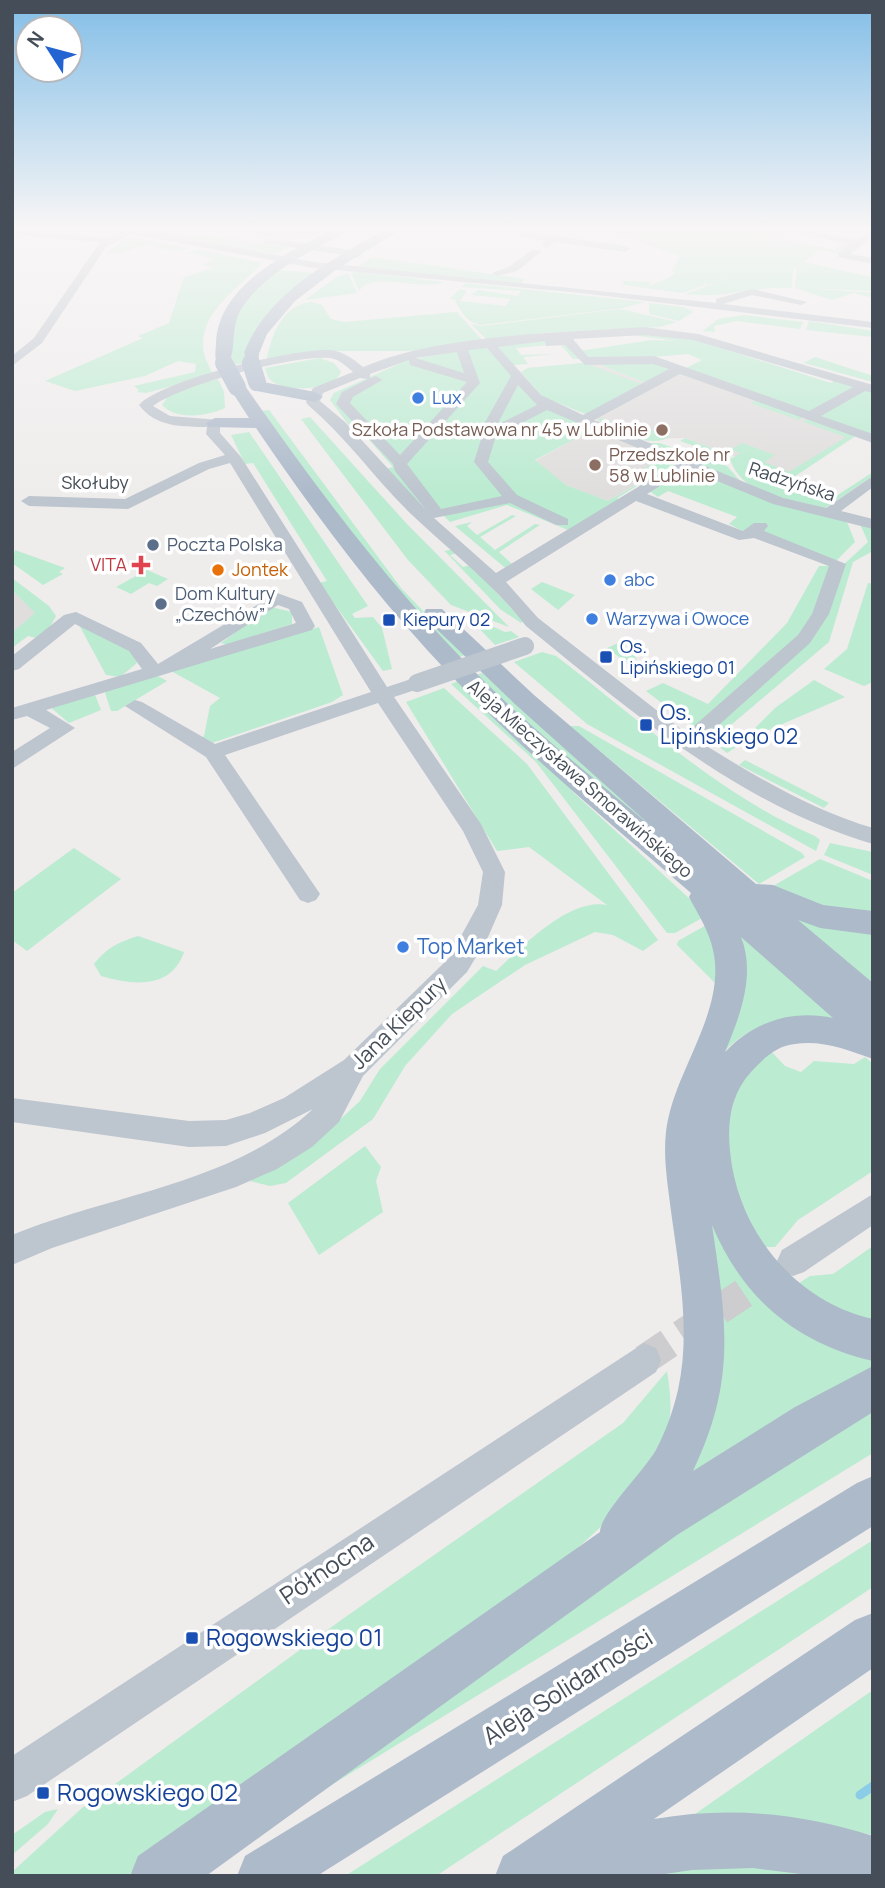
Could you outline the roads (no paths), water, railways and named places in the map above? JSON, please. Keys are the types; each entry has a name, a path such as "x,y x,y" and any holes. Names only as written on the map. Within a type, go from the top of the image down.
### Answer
{"main road":[{"name":"Aleja Mieczysława Smorawińskiego","path":"229,318 223,338 223,360 239,391 274,413"},
{"name":"Aleja Mieczysława Smorawińskiego","path":"268,318 252,353 257,384 372,575 420,631 517,727 873,1003"},
{"path":"257,384 315,397"},
{"path":"213,420 232,406 239,391"},
{"path":"213,420 274,413 315,397"},
{"name":"Aleja Mieczysława Smorawińskiego","path":"304,449 394,569 438,618 873,1032"},
{"path":"702,870 794,908 835,920 873,923"},
{"path":"566,1583 629,1524 650,1500 681,1444 701,1388 704,1311 684,1133 697,1075 722,1014 731,960 702,870"},
{"path":"873,1045 842,1034 804,1028 788,1029 758,1043 732,1066 722,1083 715,1102 710,1147 713,1174 725,1212 744,1249 775,1289 817,1319 873,1340"},
{"path":"158,1876 660,1518 811,1423 873,1388"},
{"name":"Aleja Solidarności","path":"265,1876 873,1499"},
{"path":"523,1876 873,1638"},
{"path":"536,1876 615,1852 743,1840 784,1842 873,1864"}],"street":[{"path":"12,362 38,340 53,318"},
{"path":"675,333 693,318"},
{"path":"689,336 697,318"},
{"path":"822,318 873,325"},
{"path":"854,318 873,320"},
{"path":"714,348 689,336 675,333 636,332 461,347 412,358 363,376 315,397 313,402 340,425 415,509 555,635 687,743 807,812 845,829 873,836"},
{"path":"572,346 641,339"},
{"path":"491,345 572,346 650,340 674,341 714,348 864,391"},
{"name":"Radzyńska","path":"491,345 536,398 547,405 802,509 873,524"},
{"path":"572,346 585,361 654,360 806,418 864,391"},
{"path":"461,347 474,380"},
{"path":"213,420 179,421 151,413 146,405 156,396 187,383 326,354 363,352 412,358 474,380"},
{"path":"326,354 345,358 363,376"},
{"path":"307,357 336,360 363,376"},
{"path":"584,420 672,372 873,439"},
{"path":"363,376 342,404 400,466 437,514 512,498"},
{"path":"490,433 486,433 517,376"},
{"path":"383,472 400,466 474,380"},
{"path":"503,403 547,405"},
{"path":"547,405 490,433 481,462 516,503 562,522"},
{"name":"Jana Kiepury","path":"12,1110 189,1134 226,1133 256,1124 294,1107 354,1068 427,998 467,953 490,905 494,872 473,829 383,695 234,457 213,434 213,420"},
{"name":"Skołuby","path":"29,501 128,504 204,466 234,457"},
{"path":"495,581 687,463"},
{"path":"830,512 863,489"},
{"path":"635,495 745,537 756,529 838,564 812,631 687,743"},
{"path":"21,711 306,626 296,606 276,598 162,668"},
{"path":"12,665 76,617 135,648 162,668"},
{"path":"213,752 555,635"},
{"path":"135,706 213,752 309,894"},
{"path":"12,762 65,728 21,711"},
{"path":"12,1250 68,1226 228,1176 292,1145 329,1113 354,1068"},
{"path":"793,1261 873,1208"},
{"name":"Północna","path":"12,1781 643,1360"}],"waterway":[{"path":"860,1795 873,1786"}],"tunnel":[{"path":"644,1360 777,1271"}],"place":[{"name":"Lux","path":"418,398"},
{"name":"Szkoła Podstawowa nr 45 w Lublinie","path":"662,430"},
{"name":"Przedszkole nr 58 w Lublinie","path":"595,465"},
{"name":"Poczta Polska","path":"153,545"},
{"name":"VITA","path":"141,565"},
{"name":"Jontek","path":"218,570"},
{"name":"abc","path":"610,580"},
{"name":"Dom Kultury „Czechów”","path":"161,604"},
{"name":"Warzywa i Owoce","path":"592,619"},
{"name":"Kiepury 02","path":"389,620"},
{"name":"Os. Lipińskiego 01","path":"606,657"},
{"name":"Os. Lipińskiego 02","path":"646,725"},
{"name":"Top Market","path":"403,947"},
{"name":"Rogowskiego 01","path":"192,1638"},
{"name":"Rogowskiego 02","path":"43,1793"}]}
